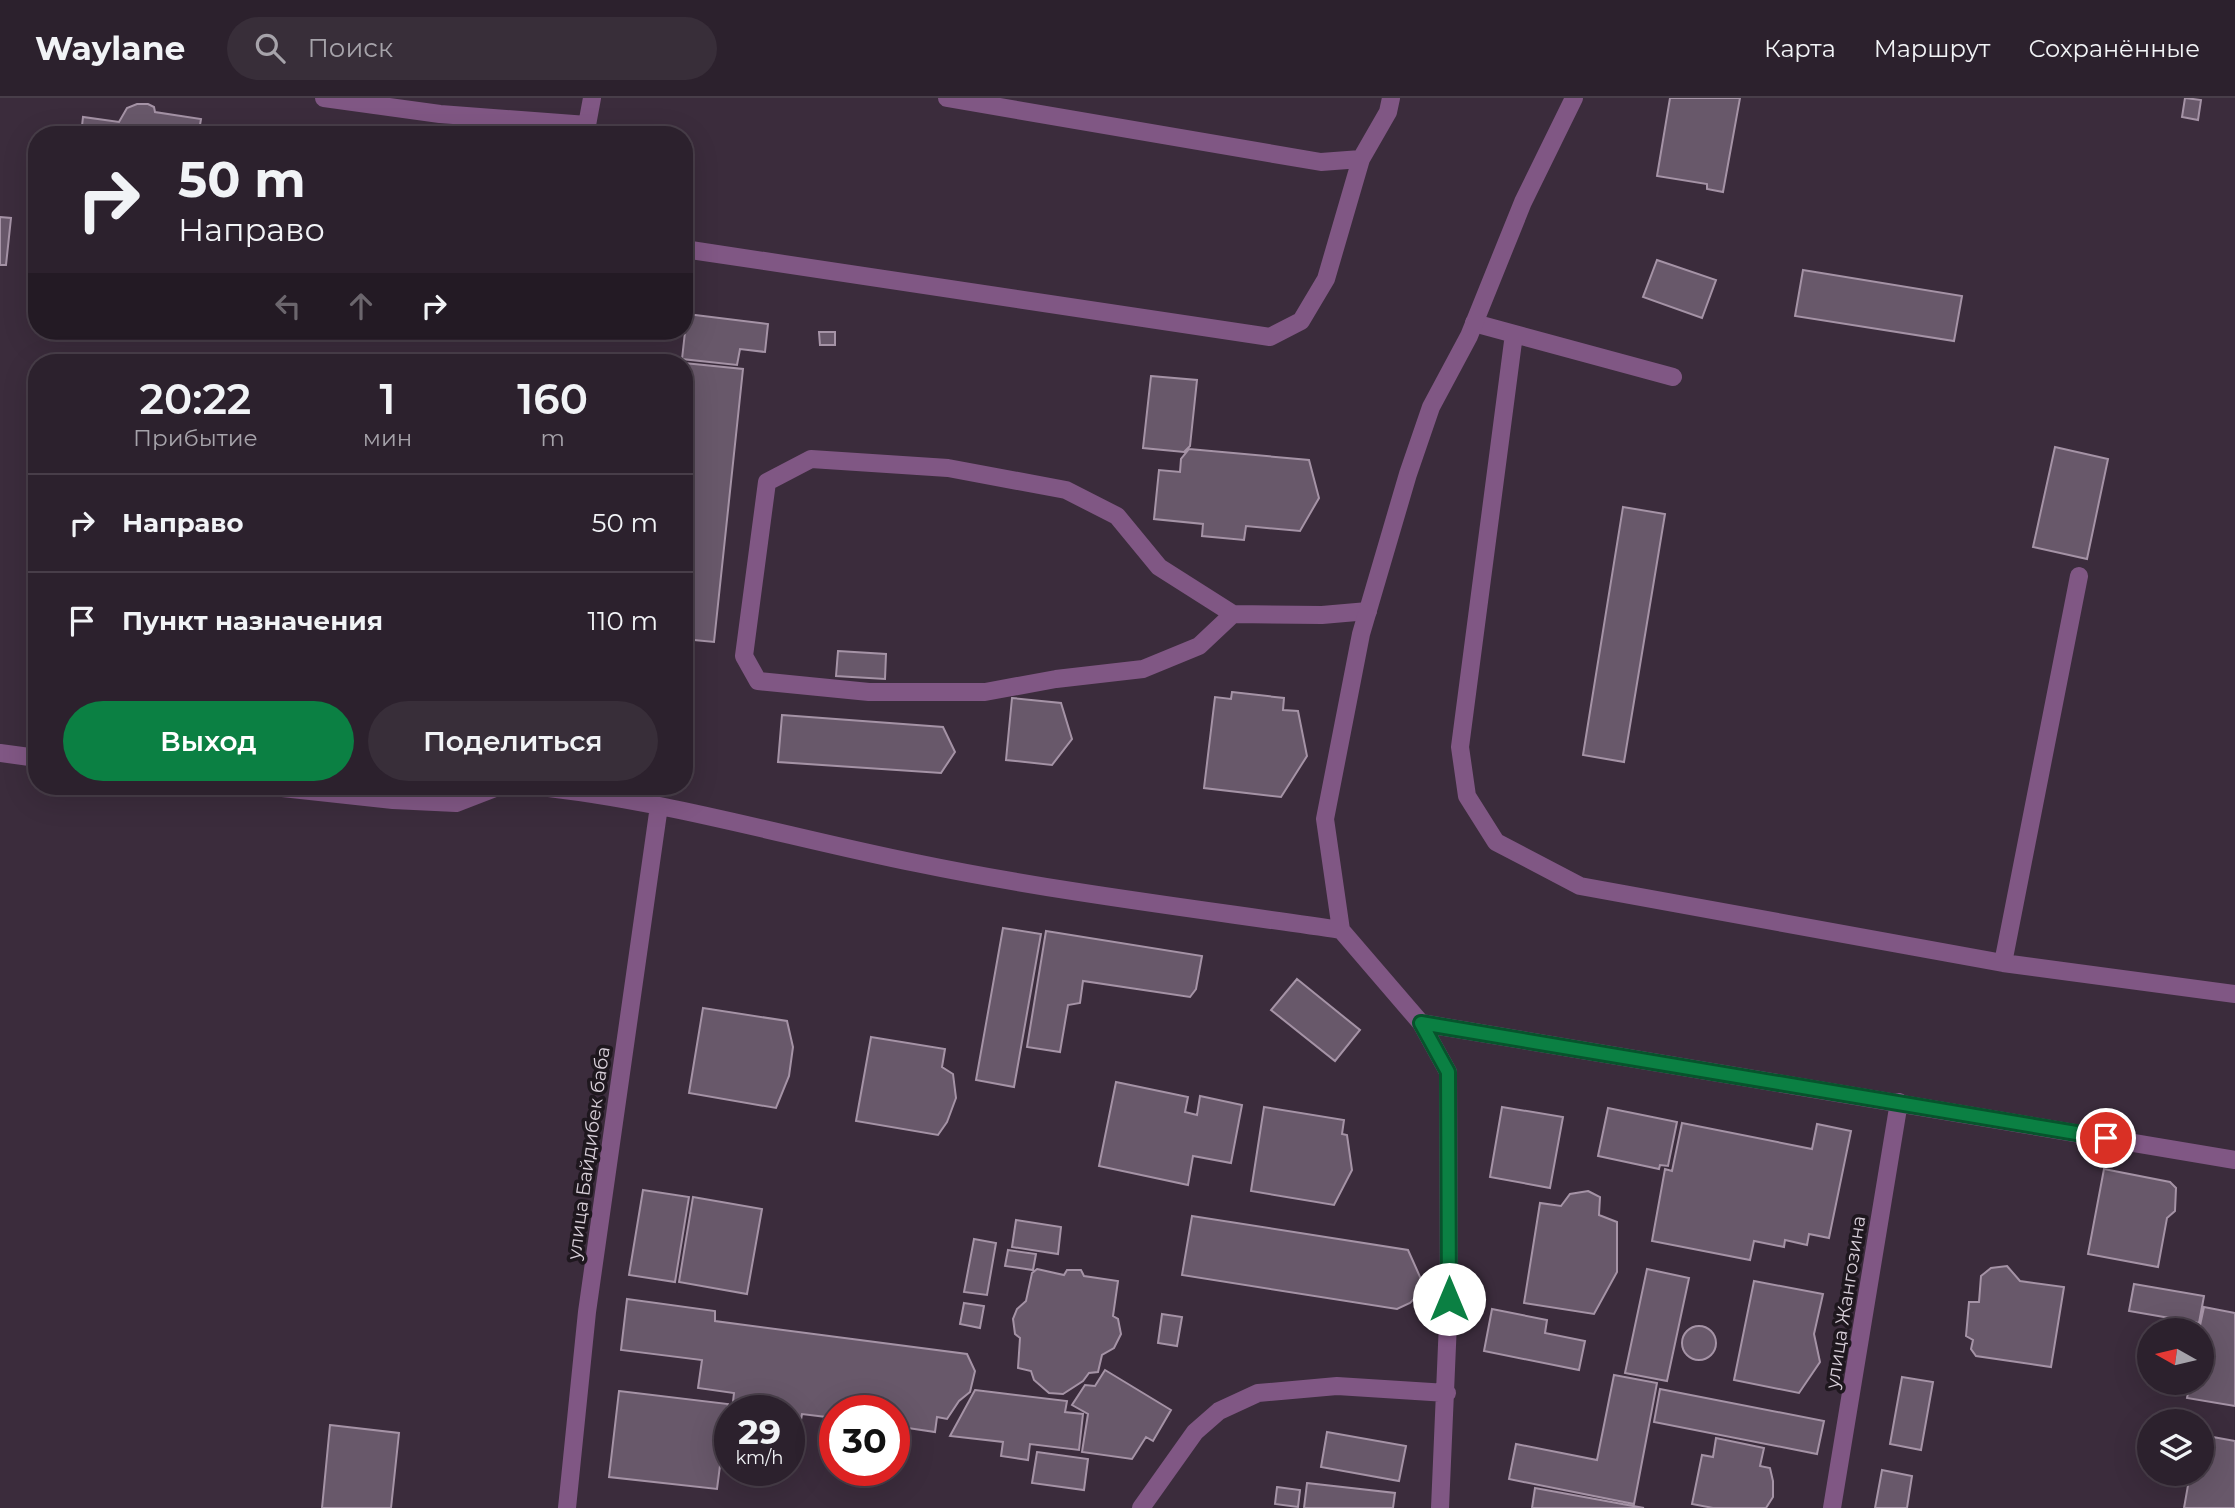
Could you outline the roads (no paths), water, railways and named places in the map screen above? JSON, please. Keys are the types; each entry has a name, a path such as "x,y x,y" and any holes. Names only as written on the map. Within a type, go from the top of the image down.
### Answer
{"street":[{"path":"324,98 440,114 587,125 592,98"},
{"path":"947,98 1321,162 1361,159"},
{"path":"693,251 1270,337 1301,321 1325,279 1361,159 1388,112 1391,98"},
{"path":"1440,1508 1449,1299 1448,1072 1421,1023 1341,930 1325,819 1361,634 1408,474 1431,407 1474,323 1524,202 1574,98"},
{"path":"1474,323 1673,377"},
{"path":"1514,334 1460,747 1467,796 1496,842 1580,886 2003,963 2235,994"},
{"path":"1233,614 1199,646 1143,669 1056,679 985,692 869,692 758,681 744,656 767,482 811,459 948,468 1066,490 1117,516 1159,567 1233,614 1322,615 1368,611"},
{"path":"2003,963 2079,576"},
{"path":"0,754 28,757"},
{"path":"347,795 456,803 477,795"},
{"path":"611,795 917,864 1114,897 1341,930"},
{"name":"улица Байдибек баба","path":"567,1508 587,1312 659,806"},
{"path":"1421,1023 2235,1160"},
{"name":"улица Жангозина","path":"1832,1508 1899,1102"},
{"path":"1141,1508 1195,1432 1219,1411 1258,1392 1337,1386 1447,1393"}]}
